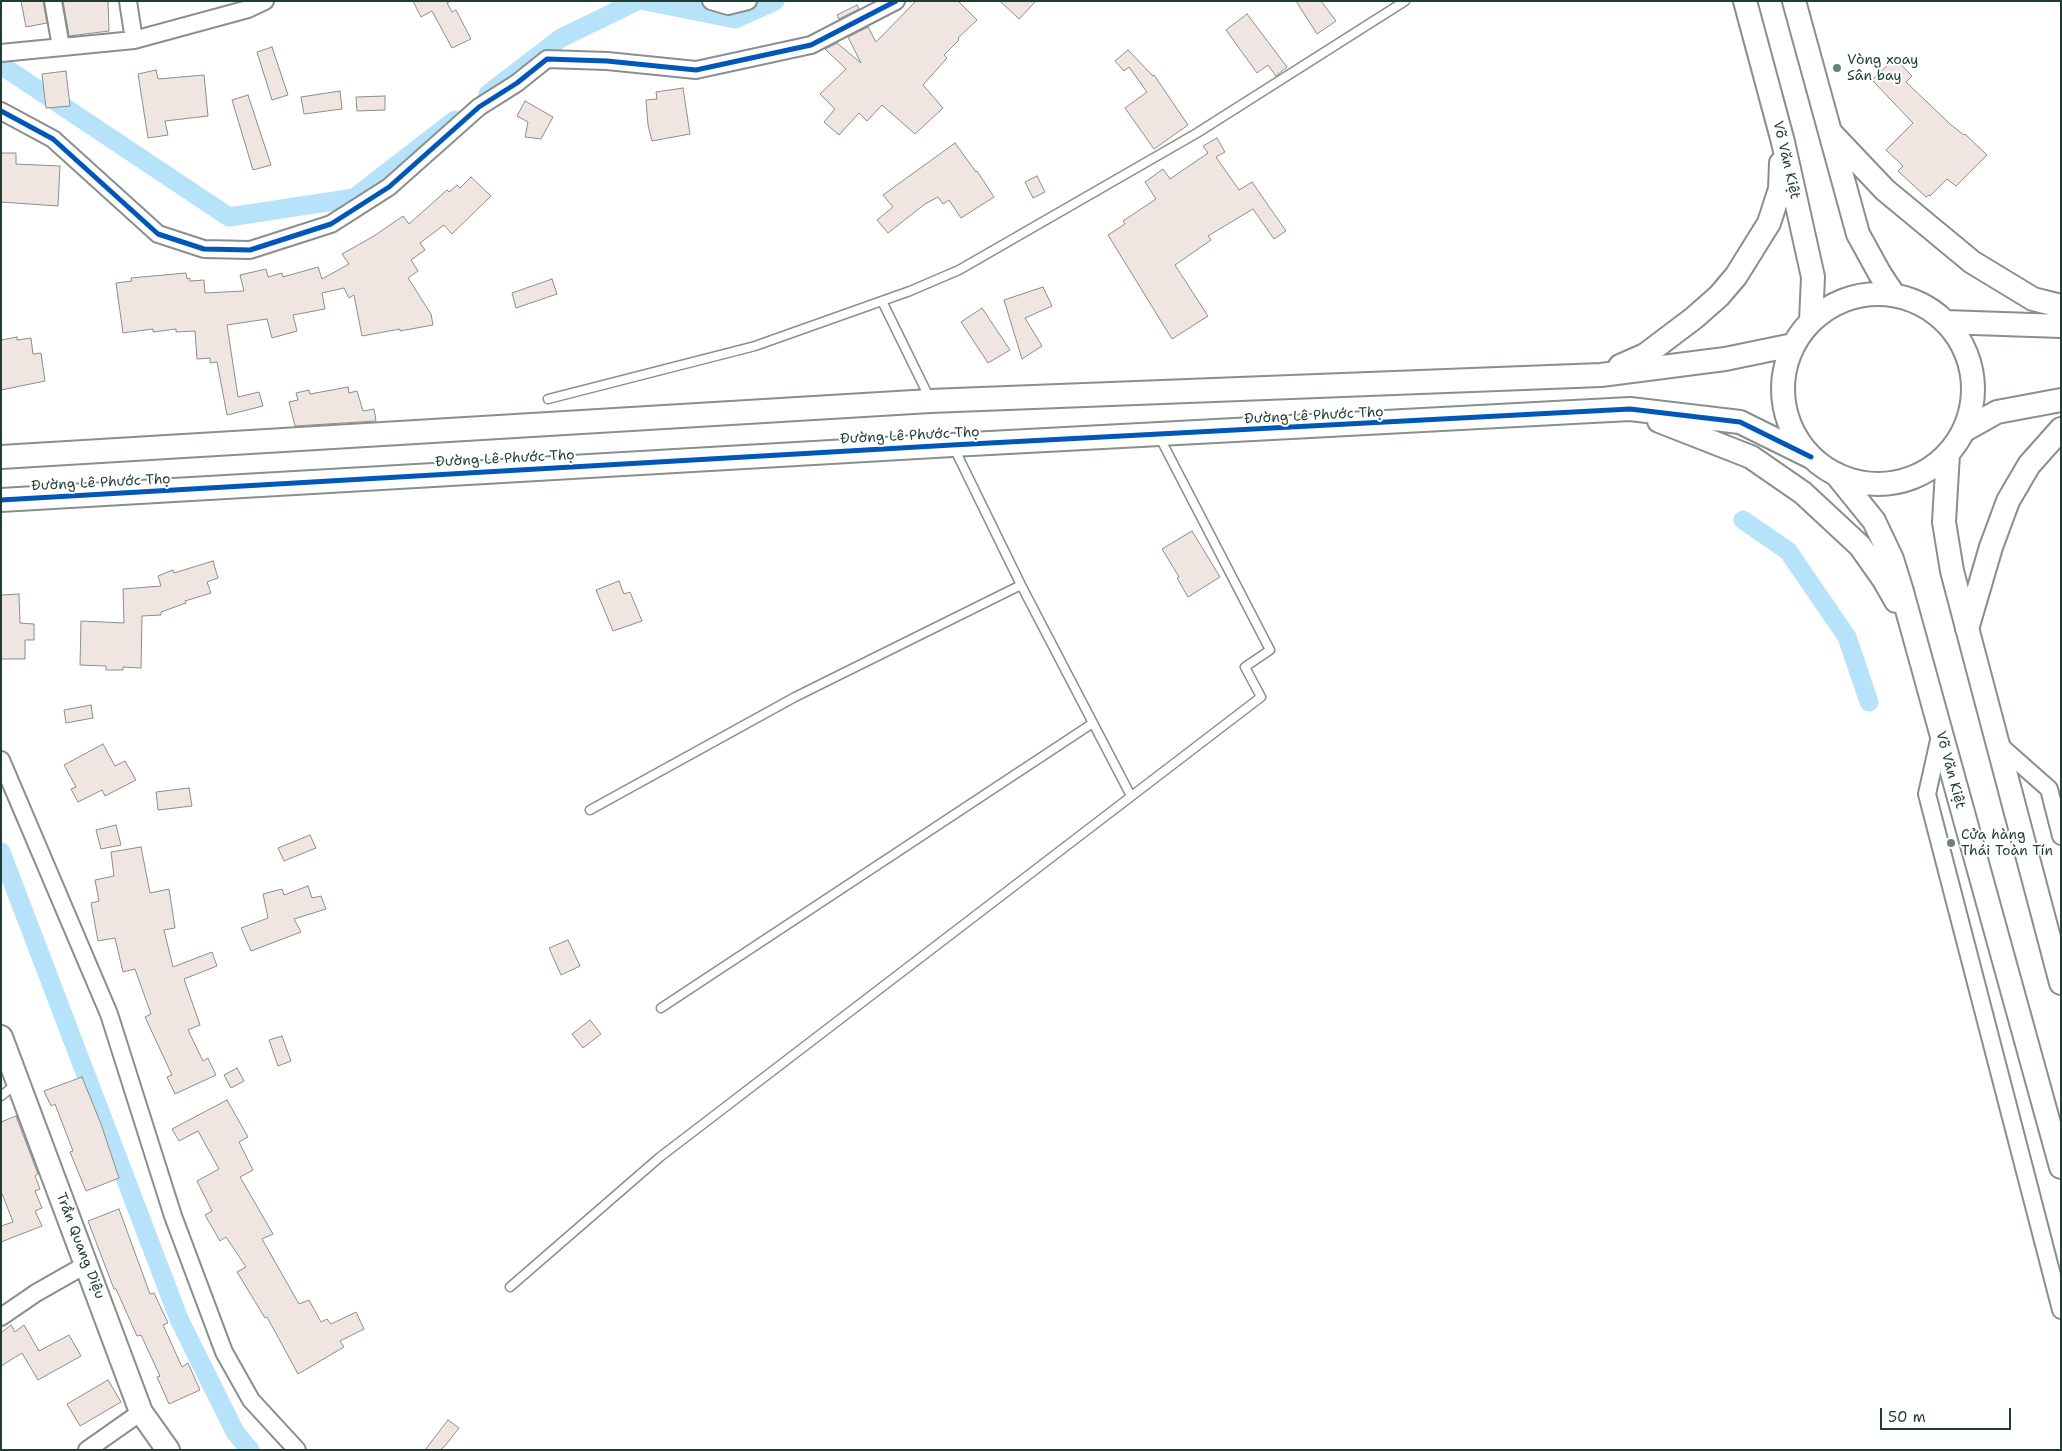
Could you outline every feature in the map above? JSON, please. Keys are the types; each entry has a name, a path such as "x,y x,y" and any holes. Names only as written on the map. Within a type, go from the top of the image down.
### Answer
{"street":[{"path":"53,1 61,47"},
{"path":"128,1 134,40"},
{"path":"1,53 134,40 248,9 265,1"},
{"path":"711,1 728,6 748,1"},
{"path":"1,111 53,139 158,234 204,249 250,250 331,224 389,187 479,107 517,83 547,59 607,61 696,70 811,45 896,1"},
{"name":"Võ Văn Kiệt","path":"1745,1 1783,142 1813,277 1810,321"},
{"path":"1794,1 1858,234 1894,295"},
{"path":"1803,36 1807,1"},
{"path":"1828,130 1885,190 1972,262 2033,299 2061,306"},
{"path":"1601,375 1645,355 1720,296 1736,276 1769,223 1780,190 1783,142"},
{"path":"1864,294 1894,295 1922,304 1945,322 1963,345 1972,373 1973,402 1964,430 1948,454 1925,473 1896,483 1865,484 1836,474 1811,457 1793,432 1784,404 1783,374 1793,345 1810,321 1835,304 1864,294"},
{"path":"1945,322 2061,326"},
{"path":"1,457 930,401 1601,375 1725,359 1793,345"},
{"path":"1964,430 1997,412 2061,400"},
{"path":"1630,410 1750,457 1803,493 1860,546 1884,580 1912,629"},
{"name":"Đường Lê Phước Thọ","path":"1,500 952,445 1630,410 1740,422 1811,457"},
{"path":"1967,630 1990,547 2008,501 2029,465 2061,429"},
{"path":"1948,454 1944,522 1952,571 2061,983"},
{"name":"Võ Văn Kiệt","path":"1836,474 1874,521 1892,559 2061,1166"},
{"path":"1940,735 1927,794 2061,1310"},
{"path":"1997,742 2049,789 2061,836"},
{"path":"1,760 109,1014 173,1216 224,1352 251,1400 297,1450"},
{"name":"Trần Quang Diệu","path":"1,1037 9,1090 87,1264 141,1412 168,1450"},
{"path":"1,1317 36,1293 87,1264"},
{"path":"87,1450 141,1412"}],"lane":[{"path":"548,400 755,346 910,291 959,270 1197,133 1405,1"},
{"path":"882,301 930,401"},
{"path":"510,1287 660,1158 1261,697 1245,667 1270,650 1158,435"},
{"path":"952,445 1021,585 1131,796"},
{"path":"590,810 795,697 1021,585"},
{"path":"661,1008 1093,723"}],"building":[{"path":"21,1 43,1 47,23 26,27"},
{"path":"63,1 108,1 109,31 69,36"},
{"path":"413,1 451,1 447,3 452,12 456,10 471,39 452,48 432,11 421,17"},
{"path":"916,1 958,1 977,20 958,38 959,40 944,55 947,58 923,85 943,108 915,134 882,105 867,121 859,113 839,135 824,122 835,109 820,94 846,69 825,49 837,43 861,63 848,37 868,27 876,42"},
{"path":"1000,1 1036,1 1019,19"},
{"path":"1296,1 1321,1 1336,21 1317,34"},
{"path":"857,5 859,9 839,19 837,15"},
{"path":"1247,14 1287,67 1276,76 1268,65 1257,73 1226,30"},
{"path":"272,47 288,95 272,100 257,52"},
{"path":"1128,50 1154,75 1188,125 1154,149 1125,108 1147,92 1129,67 1124,71 1115,61"},
{"path":"1895,58 1912,76 1906,82 1950,124 1965,134 1987,155 1956,186 1947,179 1930,196 1926,197 1898,171 1903,166 1886,150 1913,123 1872,80"},
{"path":"156,70 158,79 204,75 208,116 165,121 168,135 148,138 138,74"},
{"path":"66,71 70,106 46,108 42,74"},
{"path":"683,88 690,134 652,141 648,125 646,100 657,99 656,92"},
{"path":"340,91 342,109 304,114 301,97"},
{"path":"248,95 271,165 253,170 232,100"},
{"path":"385,96 385,110 357,111 356,97"},
{"path":"525,101 553,117 541,139 525,137 528,122 517,116"},
{"path":"1217,138 1225,152 1216,157 1239,190 1252,182 1286,231 1274,239 1253,209 1208,236 1211,240 1175,265 1208,316 1172,339 1108,235 1125,224 1123,221 1156,199 1145,182 1163,169 1170,179 1208,153 1203,146"},
{"path":"955,143 994,197 961,218 949,200 943,204 938,197 925,204 888,233 877,220 893,207 883,195"},
{"path":"1,153 16,153 16,164 60,166 58,206 1,202"},
{"path":"1037,176 1045,192 1033,198 1025,182"},
{"path":"471,177 491,196 452,234 444,225 420,243 425,250 411,260 418,271 408,278 431,314 433,325 362,336 354,295 349,298 344,288 322,293 325,309 293,315 297,331 272,338 267,319 227,325 238,397 259,392 263,406 227,415 217,362 210,363 210,358 197,359 195,331 176,332 176,329 153,332 153,329 123,333 116,283 132,281 131,278 186,273 187,279 190,278 190,281 204,280 205,293 244,291 240,275 266,269 268,277 282,273 283,277 318,267 322,279 349,264 342,254 374,236 403,216 409,224 447,190 449,192 457,185 460,188"},
{"path":"552,279 557,294 516,308 512,293"},
{"path":"1043,287 1052,306 1025,318 1042,346 1022,359 1004,300"},
{"path":"982,308 1010,350 988,363 961,322"},
{"path":"17,337 17,340 31,338 33,354 41,353 45,381 1,390 1,340"},
{"path":"348,387 349,393 357,391 363,411 374,409 376,421 295,426 289,402 298,400 296,393 309,390 310,394"},
{"path":"1192,531 1220,577 1188,597 1177,578 1179,577 1162,549"},
{"path":"213,561 218,578 207,582 211,593 185,601 186,603 161,612 161,615 142,616 141,668 123,667 123,670 106,670 106,666 80,665 81,621 124,623 123,589 161,586 158,576 173,570 174,573"},
{"path":"619,581 624,594 630,592 642,621 613,631 596,590"},
{"path":"19,594 20,623 34,624 34,640 25,640 25,659 1,659 1,595"},
{"path":"91,705 93,718 66,723 64,710"},
{"path":"103,744 115,766 125,761 136,780 105,796 102,790 78,802 71,789 76,787 64,765"},
{"path":"189,788 192,806 158,810 156,792"},
{"path":"116,825 121,845 101,849 96,830"},
{"path":"310,835 316,848 284,861 278,848"},
{"path":"141,847 150,893 169,889 175,928 164,930 173,967 212,952 217,966 184,979 200,1025 188,1030 203,1061 208,1058 216,1075 175,1094 167,1077 172,1075 145,1017 151,1014 135,969 123,972 115,938 98,941 91,903 99,901 95,880 114,876 111,852"},
{"path":"308,886 312,898 321,896 326,909 294,919 301,932 251,951 241,928 268,918 263,894 282,889 284,895"},
{"path":"568,940 580,966 561,975 549,948"},
{"path":"590,1020 601,1034 583,1048 572,1034"},
{"path":"282,1036 291,1061 278,1066 269,1040"},
{"path":"237,1068 244,1081 231,1088 224,1075"},
{"path":"82,1077 101,1124 119,1178 86,1191 70,1152 73,1151 55,1104 51,1106 44,1091"},
{"path":"227,1100 248,1137 239,1142 253,1170 240,1177 273,1234 262,1239 299,1304 309,1300 321,1322 327,1319 331,1324 356,1312 364,1329 340,1341 344,1347 298,1374 267,1317 265,1318 237,1272 246,1267 226,1237 220,1241 205,1215 212,1211 197,1181 219,1169 198,1131 179,1141 172,1129"},
{"path":"16,1116 38,1174 35,1176 40,1189 35,1191 42,1208 35,1211 42,1226 1,1242 1,1226 13,1222 1,1191 1,1122"},
{"path":"119,1209 150,1294 154,1293 168,1323 163,1325 182,1367 188,1363 200,1390 169,1404 157,1377 160,1376 141,1335 137,1336 116,1289 114,1289 88,1221"},
{"path":"11,1325 15,1332 24,1325 39,1351 69,1335 81,1356 38,1380 22,1353 1,1366 1,1333"},
{"path":"108,1380 121,1402 80,1426 67,1404"},
{"path":"448,1420 459,1428 440,1450 425,1450"}],"waterway":[{"path":"488,94 561,38 637,1"},
{"path":"645,1 735,19 775,1"},
{"path":"1,65 229,217 354,198 455,120"},
{"path":"1743,520 1788,551 1847,637 1869,702"},
{"path":"1,852 179,1319 235,1432 250,1450"}],"cycle path":[{"path":"1,111 53,139 158,234 204,249 250,250 331,224 389,187 479,107 517,83 547,59 607,61 696,70 811,45 896,1"},
{"path":"1,500 952,445 1630,409 1740,422 1811,457"}],"place":[{"name":"Vòng xoay Sân bay","path":"1837,68"},
{"name":"Cửa hàng Thái Toàn Tín","path":"1951,843"}]}
